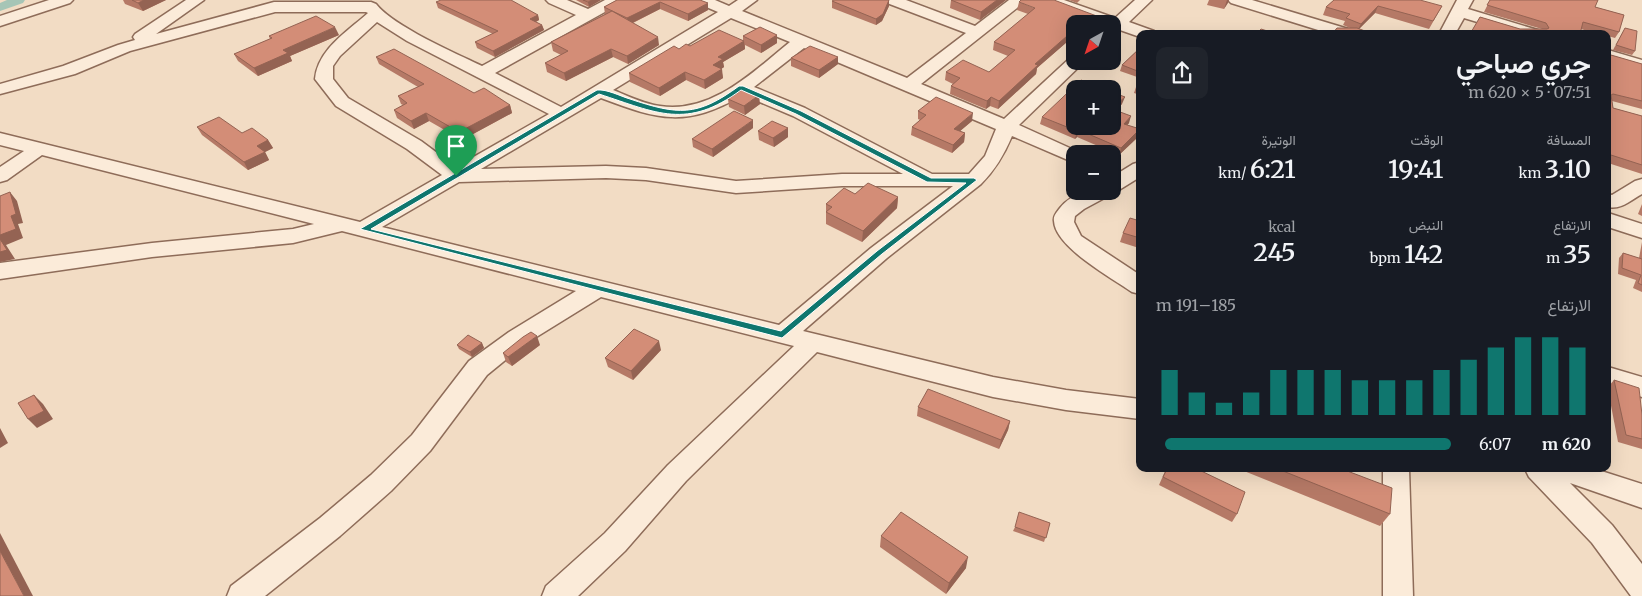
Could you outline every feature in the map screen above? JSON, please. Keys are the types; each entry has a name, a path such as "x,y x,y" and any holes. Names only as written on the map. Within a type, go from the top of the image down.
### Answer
{"street":[{"path":"0,21 65,0"},
{"path":"124,48 196,0"},
{"path":"554,0 589,15"},
{"path":"482,73 616,0"},
{"path":"702,0 1066,152"},
{"path":"364,229 562,114 749,0"},
{"path":"892,0 976,32"},
{"path":"909,85 1019,0"},
{"path":"1049,0 1086,15"},
{"path":"1121,21 1144,0"},
{"path":"1236,0 1336,30"},
{"path":"1284,14 1296,0"},
{"path":"1449,30 1462,6 1525,30"},
{"path":"0,89 69,70 124,48 274,7 375,7 413,38 562,114"},
{"path":"375,7 333,53 325,66 324,79 342,102 414,145 456,176 606,172 646,174 736,187 842,180 974,180"},
{"path":"1121,28 1136,31"},
{"path":"599,91 662,112 686,113 708,108 741,88 802,41"},
{"path":"1611,56 1642,65"},
{"path":"782,334 879,252 974,180 994,156 1006,127 1067,70"},
{"path":"741,88 798,112 930,180"},
{"path":"0,138 993,387 1066,400 1136,409"},
{"path":"0,176 40,148"},
{"path":"1611,208 1642,185"},
{"path":"1084,200 1068,208 1063,219 1066,232 1074,241 1136,283"},
{"path":"1611,210 1642,231"},
{"path":"0,271 152,250 293,236 342,225"},
{"path":"242,596 330,527 381,483 421,443 478,368 517,338 597,289"},
{"path":"557,596 615,542 676,474 813,342"},
{"path":"1611,378 1642,387"},
{"path":"1396,472 1398,596"},
{"path":"1541,472 1602,534 1642,587"},
{"path":"1570,472 1642,496"}],"building":[{"path":"132,0 144,0 138,3"},
{"path":"441,0 511,0 538,15 530,19 542,25 493,51 475,42 498,31 436,2"},
{"path":"617,0 700,0 708,3 688,14 660,2 627,18 604,7"},
{"path":"889,0 883,14 876,19 832,1"},
{"path":"951,0 997,0 981,12"},
{"path":"1021,0 1054,0 1094,15 1066,15 1066,37 1035,64 1038,65 999,101 991,97 987,101 951,86 960,78 946,72 963,60 989,72 1015,50 994,42 1035,8 1019,2"},
{"path":"1334,0 1420,0 1442,6 1433,21 1378,6 1361,24 1346,18 1350,14 1326,7"},
{"path":"1490,0 1598,0 1595,7 1624,15 1619,32 1583,22 1581,30 1472,30 1480,17 1520,29 1549,28 1546,23 1487,5"},
{"path":"612,11 658,37 627,56 611,49 564,73 545,63 568,51 551,42"},
{"path":"316,16 335,27 283,50 288,53 254,68 234,54 272,38 269,36"},
{"path":"760,27 777,35 761,45 743,36"},
{"path":"1337,28 1357,28 1362,30 1335,30"},
{"path":"1625,28 1637,31 1635,51 1616,45"},
{"path":"719,30 744,41 718,57 723,59 713,65 722,69 704,80 685,72 659,88 629,73 674,46 679,49 686,44 690,46"},
{"path":"810,46 838,57 819,70 791,58"},
{"path":"394,49 474,93 484,88 510,105 459,132 426,113 411,121 394,110 407,103 398,96 424,84 376,57"},
{"path":"1136,52 1136,70 1122,65"},
{"path":"1611,55 1642,64 1642,101 1611,95"},
{"path":"743,89 759,95 744,106 728,99"},
{"path":"1066,94 1066,127 1042,117"},
{"path":"1611,95 1613,108 1642,116 1642,165 1611,155"},
{"path":"936,97 973,113 954,129 965,133 953,145 912,127 926,115 918,111"},
{"path":"734,111 753,120 712,149 692,139"},
{"path":"1121,112 1131,116 1124,124 1136,128 1136,133 1121,148 1121,145 1114,145 1091,135 1121,135"},
{"path":"219,117 242,133 252,128 268,140 257,146 265,152 244,162 197,127"},
{"path":"772,121 788,128 773,138 758,131"},
{"path":"868,183 898,197 863,231 826,212 832,207 826,204 844,188 855,194"},
{"path":"10,192 16,214 11,216 16,229 0,235 0,196"},
{"path":"1130,218 1136,220 1136,237 1123,233"},
{"path":"0,239 7,250 0,252"},
{"path":"1623,253 1642,259 1642,285 1638,283 1641,275 1622,268"},
{"path":"634,329 659,341 631,371 605,358"},
{"path":"531,332 537,336 508,357 503,353 523,337"},
{"path":"468,335 482,343 470,352 457,345"},
{"path":"1614,380 1639,388 1642,439 1626,435"},
{"path":"928,389 1010,421 1001,440 918,407"},
{"path":"34,395 44,411 28,419 18,403"},
{"path":"1166,472 1203,472 1245,492 1237,514 1163,477"},
{"path":"1285,472 1350,472 1392,488 1390,514"},
{"path":"901,512 968,557 949,583 881,536"},
{"path":"1019,512 1050,523 1046,538 1015,527"},
{"path":"0,551 24,596 0,596"}],"waterway":[{"path":"0,7 19,0"}],"route":[{"path":"741,88 798,112 930,180 974,180 879,252 782,334 364,229 456,176 599,91 662,112 686,113 708,108 741,88"}]}
